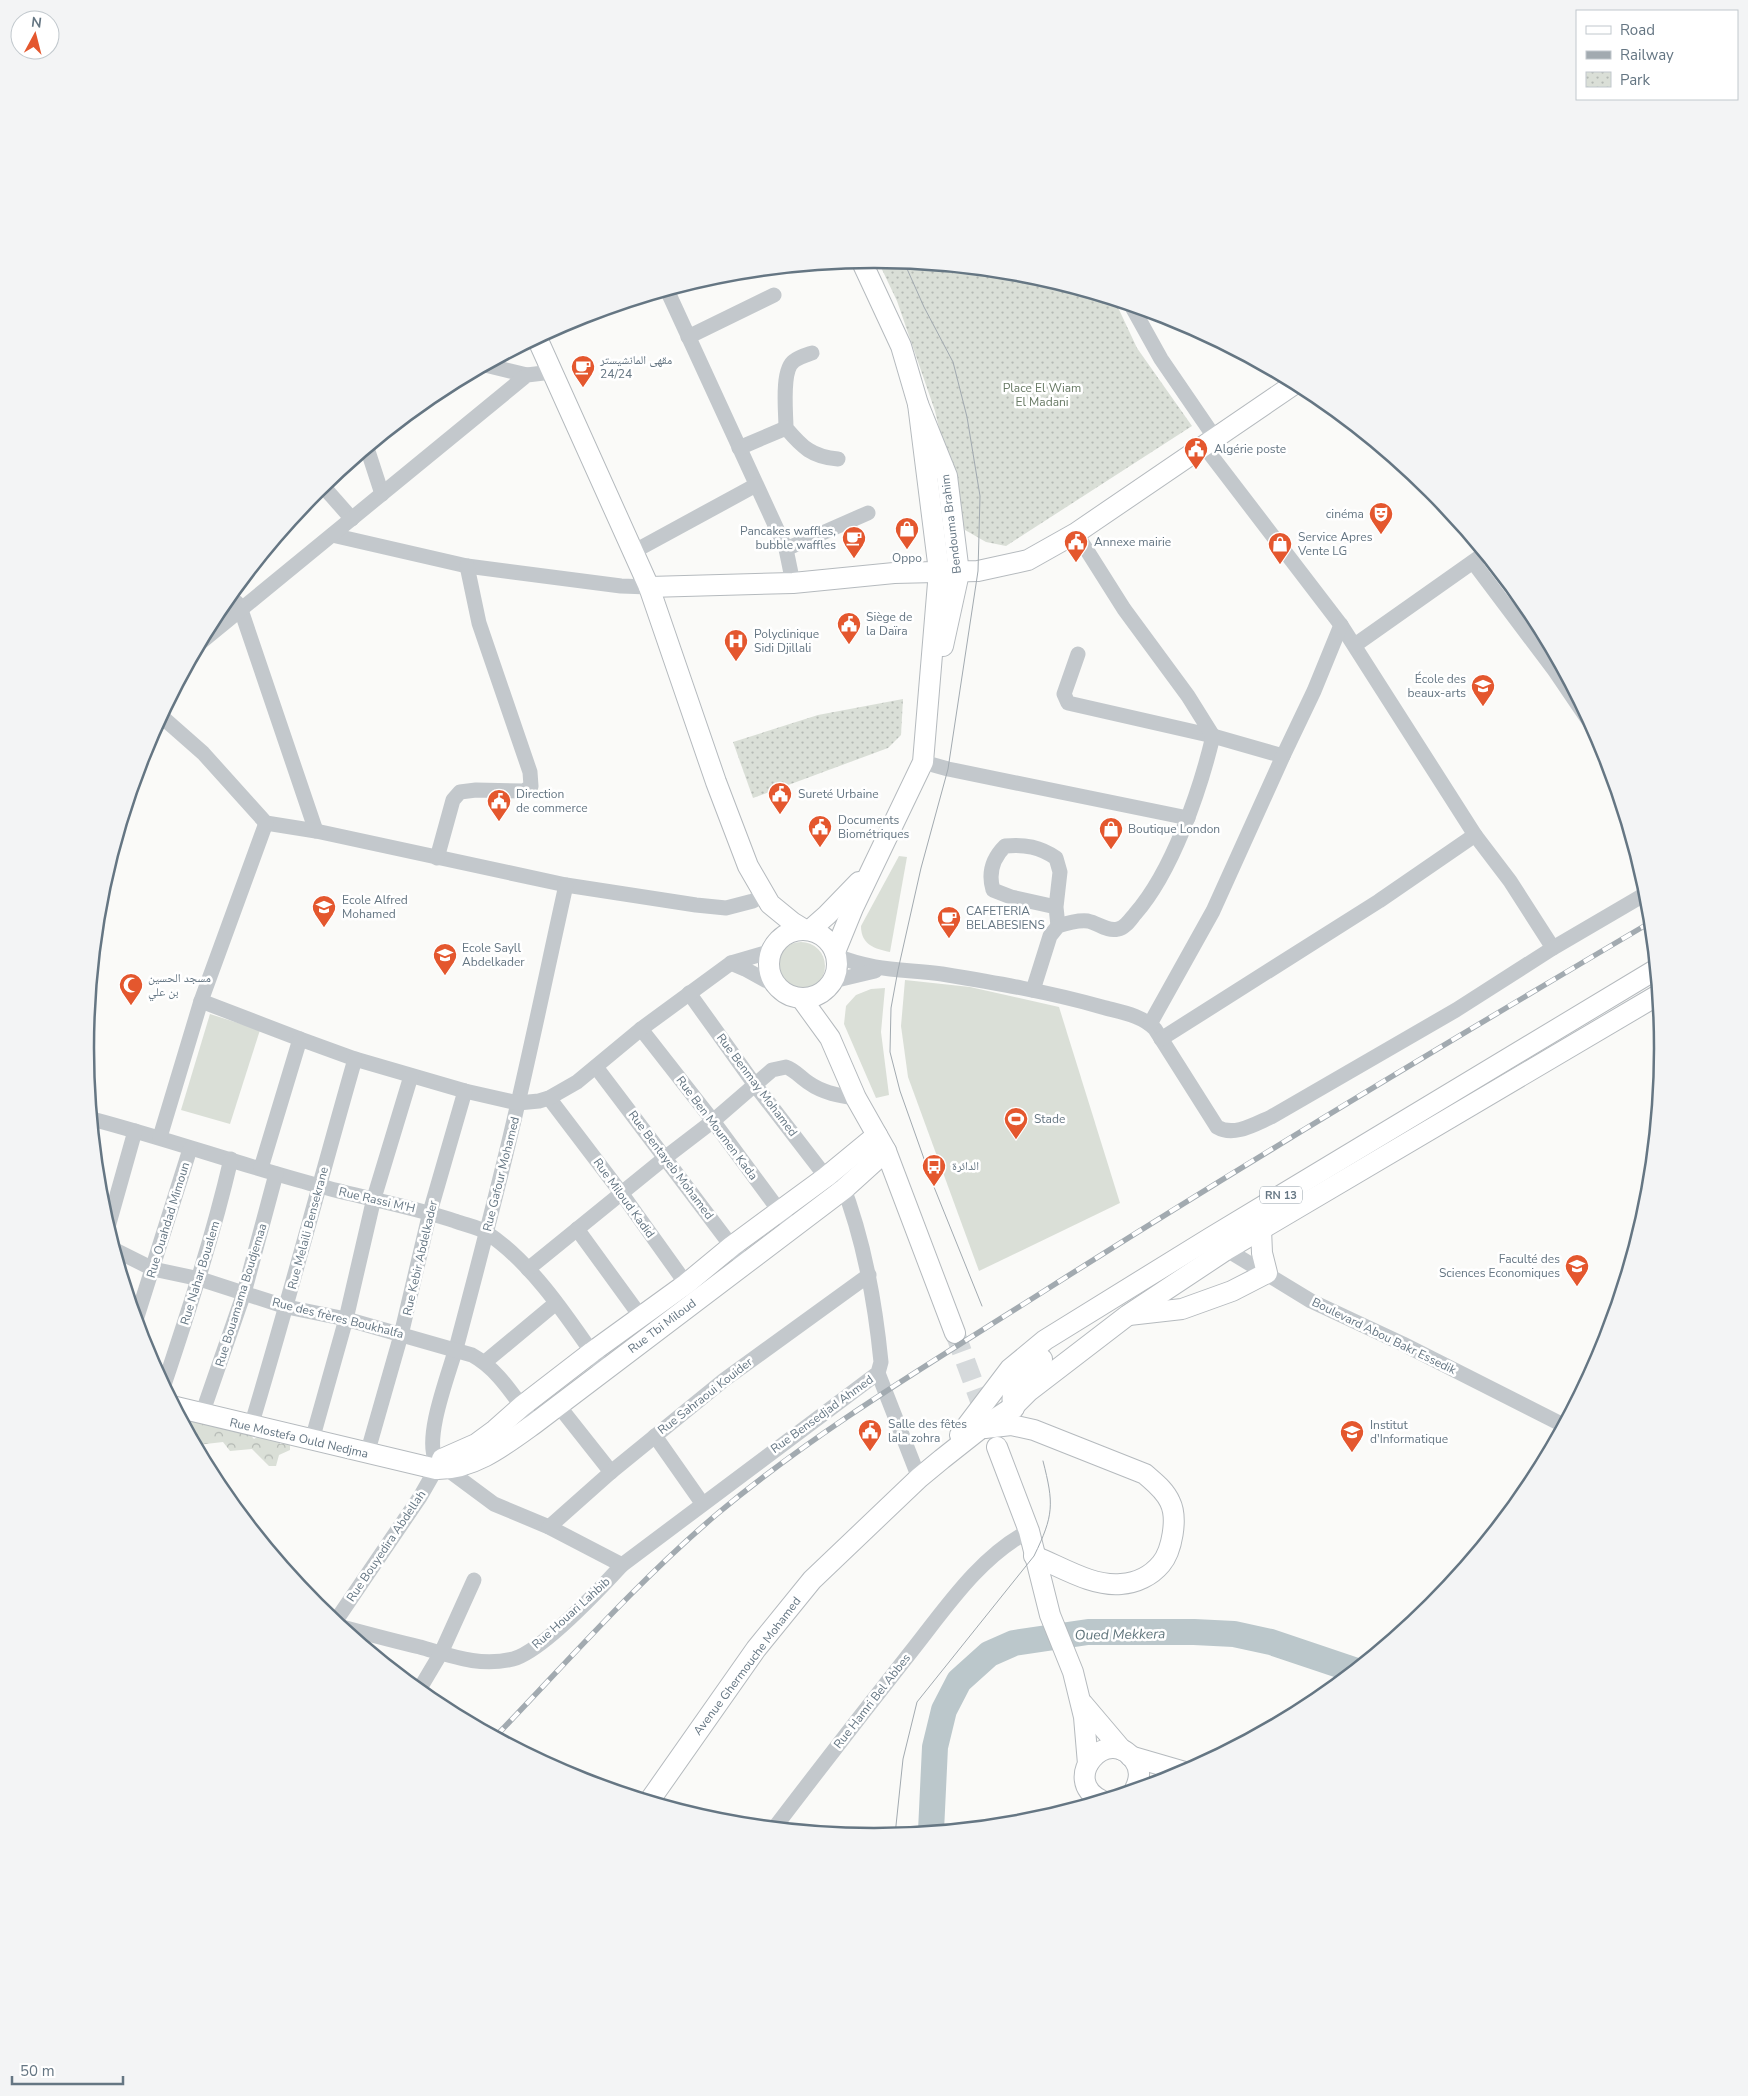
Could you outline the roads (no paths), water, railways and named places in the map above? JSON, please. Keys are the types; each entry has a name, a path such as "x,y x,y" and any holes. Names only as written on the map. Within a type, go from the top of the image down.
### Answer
{"main road":[{"name":"Bendouma Brahim","path":"836,954 853,908 923,762 924,736 949,572 947,476 918,404 901,346 865,268"},
{"path":"539,343 649,587 719,791 748,866 767,899 781,914 807,930 824,936 836,954 837,972 830,985 816,996 801,998 784,993 772,978 769,968 776,945 767,899"},
{"path":"649,587 794,583 949,572 978,572 1028,560 1076,534 1289,388"},
{"name":"Bendouma Brahim","path":"807,930 828,915 874,865"},
{"path":"776,945 796,930 807,930"},
{"name":"RN 13","path":"942,1459 1007,1374 1020,1360 1069,1325 1651,973"},
{"path":"830,985 830,1019 836,1049"},
{"path":"801,998 824,1028 836,1049 856,1098 882,1143 955,1333"},
{"name":"RN 13","path":"942,1459 980,1429 1013,1407 1029,1391 1128,1315 1226,1250 1653,998"},
{"path":"435,1466 476,1444 522,1406 641,1316 692,1292 732,1246 831,1173 882,1143"},
{"name":"Rue Tbi Miloud","path":"435,1466 484,1457 534,1424 604,1370 692,1292 745,1264 844,1188 882,1143"},
{"path":"1128,1315 1182,1309 1232,1291 1267,1273 1261,1243 1261,1229"},
{"path":"1034,1430 1013,1407 1012,1392 1024,1374 1118,1302 1129,1288"},
{"name":"Rue Mostefa Ould Nedjma","path":"182,1409 366,1454 435,1466"},
{"path":"980,1429 1011,1425 1034,1430 1145,1474 1166,1494 1174,1512 1171,1541 1162,1563 1150,1574 1139,1580 1120,1584 1090,1580 1034,1556"},
{"path":"997,1446 1029,1531 1050,1615 1073,1672 1081,1701 1086,1732 1088,1764 1085,1778 1095,1796"},
{"name":"Avenue Ghermouche Mohamed","path":"653,1796 756,1649 812,1580 919,1478 942,1459"},
{"path":"1042,1588 1056,1578 1074,1574"},
{"path":"1081,1701 1126,1753 1139,1772 1136,1783"},
{"path":"1088,1764 1098,1752 1106,1749 1126,1753 1174,1768"}],"street":[{"path":"670,295 786,549 794,583"},
{"path":"688,337 774,295"},
{"path":"1135,313 1210,442 1342,625 1476,835 1510,881 1553,948"},
{"path":"812,353 793,361 788,368 785,389 786,428 810,453 820,458 838,459"},
{"path":"494,367 527,375 552,372"},
{"path":"214,632 527,375"},
{"path":"739,448 786,428"},
{"path":"369,454 382,494"},
{"path":"633,552 756,485"},
{"path":"327,491 352,519"},
{"path":"786,549 868,513"},
{"path":"1033,990 1050,936 1058,926 1089,922 1107,929 1118,929 1124,926 1147,900 1188,818 1206,767 1213,736 1188,696 1124,609 1076,534"},
{"path":"332,535 467,566 621,586 649,587"},
{"path":"1355,645 1479,558 1549,656"},
{"path":"437,858 453,800 460,792 476,790 524,791 531,786 530,772 480,623 467,566"},
{"path":"235,601 241,610 316,831"},
{"path":"1150,1024 1212,911 1314,691 1342,625"},
{"path":"1078,654 1064,694 1068,703 1213,736 1283,756"},
{"path":"166,720 203,753 266,823 316,831 566,884 696,906 726,908 767,899"},
{"path":"923,762 948,769 1188,818"},
{"path":"160,1137 201,1001 266,823"},
{"path":"1161,1039 1379,901 1476,835"},
{"path":"1056,906 1010,897 993,890 990,881 996,855 1005,846 1024,844 1045,851 1056,858 1060,872 1056,906 1058,926"},
{"name":"Rue Gafour Mohamed","path":"435,1466 432,1440 442,1395 456,1349 518,1103 566,884"},
{"path":"836,954 855,964 884,970 940,974 1033,990 1136,1017 1150,1024 1217,1127 1223,1131 1242,1130 1271,1117 1456,1010 1553,948 1639,898"},
{"path":"201,1001 355,1059 466,1091 518,1103 549,1098 577,1082 641,1029 731,963 776,945"},
{"path":"731,963 778,987"},
{"path":"830,985 884,970"},
{"name":"Rue Benmay Mohamed","path":"689,993 755,1085 831,1173"},
{"name":"Rue Ben Moumen Kada","path":"641,1029 713,1121 792,1228"},
{"path":"261,1168 300,1039"},
{"name":"Rue Melaili Bensekrane","path":"251,1426 287,1307 318,1186 355,1059"},
{"name":"Rue Bentayeb Mohamed","path":"596,1067 666,1157 745,1264"},
{"path":"528,1268 713,1121 772,1070 786,1067 809,1084 822,1090 843,1097 856,1098"},
{"path":"312,1440 346,1319 374,1198 411,1076"},
{"name":"Rue Kebir Abdelkader","path":"366,1454 402,1335 430,1212 466,1091"},
{"name":"Rue Miloud Kadid","path":"549,1098 622,1194 692,1292"},
{"name":"Rue Rassi M'H","path":"97,1120 160,1137 190,1149 231,1159 318,1186 430,1212 486,1232 528,1268 556,1303 604,1370"},
{"path":"112,1213 134,1131"},
{"name":"Rue Ouahdad Mimoun","path":"139,1310 190,1149"},
{"name":"Rue Nahar Boualem","path":"167,1377 200,1279 231,1159"},
{"name":"Rue Bensedjad Ahmed","path":"622,1565 702,1503 878,1373 881,1362 879,1342 868,1275 852,1210 844,1188 831,1173"},
{"name":"Rue Bouamama Boudjemaa","path":"202,1414 244,1293 276,1174"},
{"path":"577,1229 641,1316"},
{"name":"Boulevard Abou Bakr Essedik","path":"1210,1238 1226,1250 1311,1301 1403,1344 1558,1423"},
{"name":"Rue des frères Boukhalfa","path":"121,1253 153,1269 200,1279 287,1307 346,1319 456,1349 485,1362 522,1406 534,1424"},
{"name":"Rue Sahraoui Kouider","path":"550,1527 611,1472 724,1380 868,1275"},
{"path":"485,1362 556,1303"},
{"path":"878,1373 919,1478"},
{"path":"558,1405 611,1472"},
{"path":"655,1436 702,1503"},
{"path":"435,1466 494,1504 550,1527 622,1565"},
{"name":"Rue Bouyedira Abdellah","path":"340,1616 420,1497 435,1466"},
{"name":"Rue Hamri Bel Abbes","path":"778,1823 862,1713 972,1577 998,1551 1013,1539 1029,1531"},
{"name":"Rue Houari Lahbib","path":"355,1630 465,1661 487,1662 514,1659 532,1650 593,1596 622,1565"},
{"path":"422,1683 441,1653 474,1580"}],"waterway":[{"name":"Oued Mekkera","path":"931,1826 935,1747 944,1710 959,1681 989,1654 1014,1643 1088,1632 1234,1634 1271,1642 1348,1668"}],"tunnel":[{"path":"955,1333 997,1447"}],"tram line":[{"path":"907,269 924,307 953,362 967,417 980,496 978,571 948,769 921,868 898,970 891,1008 890,1052 900,1091 934,1187 982,1306"},
{"path":"896,1828 903,1759 917,1702 1034,1556 1041,1542 1049,1519 1050,1509 1049,1488 1043,1461"}],"railway":[{"path":"500,1732 604,1622 687,1540 755,1483 794,1454 875,1398 1192,1198 1644,926"}],"place":[{"name":"مقهى المانشيستر 24/24","path":"583,388"},
{"name":"Algérie poste","path":"1196,470"},
{"name":"cinéma","path":"1381,535"},
{"name":"Oppo","path":"907,550"},
{"name":"Pancakes waffles, bubble waffles","path":"854,559"},
{"name":"Annexe mairie","path":"1076,563"},
{"name":"Service Apres Vente LG","path":"1280,565"},
{"name":"Siège de la Daïra","path":"849,645"},
{"name":"Polyclinique Sidi Djillali","path":"736,662"},
{"name":"École des beaux-arts","path":"1483,707"},
{"name":"Sureté Urbaine","path":"780,815"},
{"name":"Direction de commerce","path":"499,822"},
{"name":"Documents Biométriques","path":"820,848"},
{"name":"Boutique London","path":"1111,850"},
{"name":"Ecole Alfred Mohamed","path":"324,928"},
{"name":"CAFETERIA BELABESIENS","path":"949,939"},
{"name":"Ecole Sayll Abdelkader","path":"445,976"},
{"name":"مسجد الحسين بن علي","path":"131,1006"},
{"name":"Stade","path":"1016,1140"},
{"name":"الدائرة","path":"934,1187"},
{"name":"Faculté des Sciences Economiques","path":"1577,1287"},
{"name":"Salle des fêtes lala zohra","path":"870,1452"},
{"name":"Institut d'Informatique","path":"1352,1453"}],"park label":[{"name":"Place El Wiam El Madani","path":"1042,395"}]}
